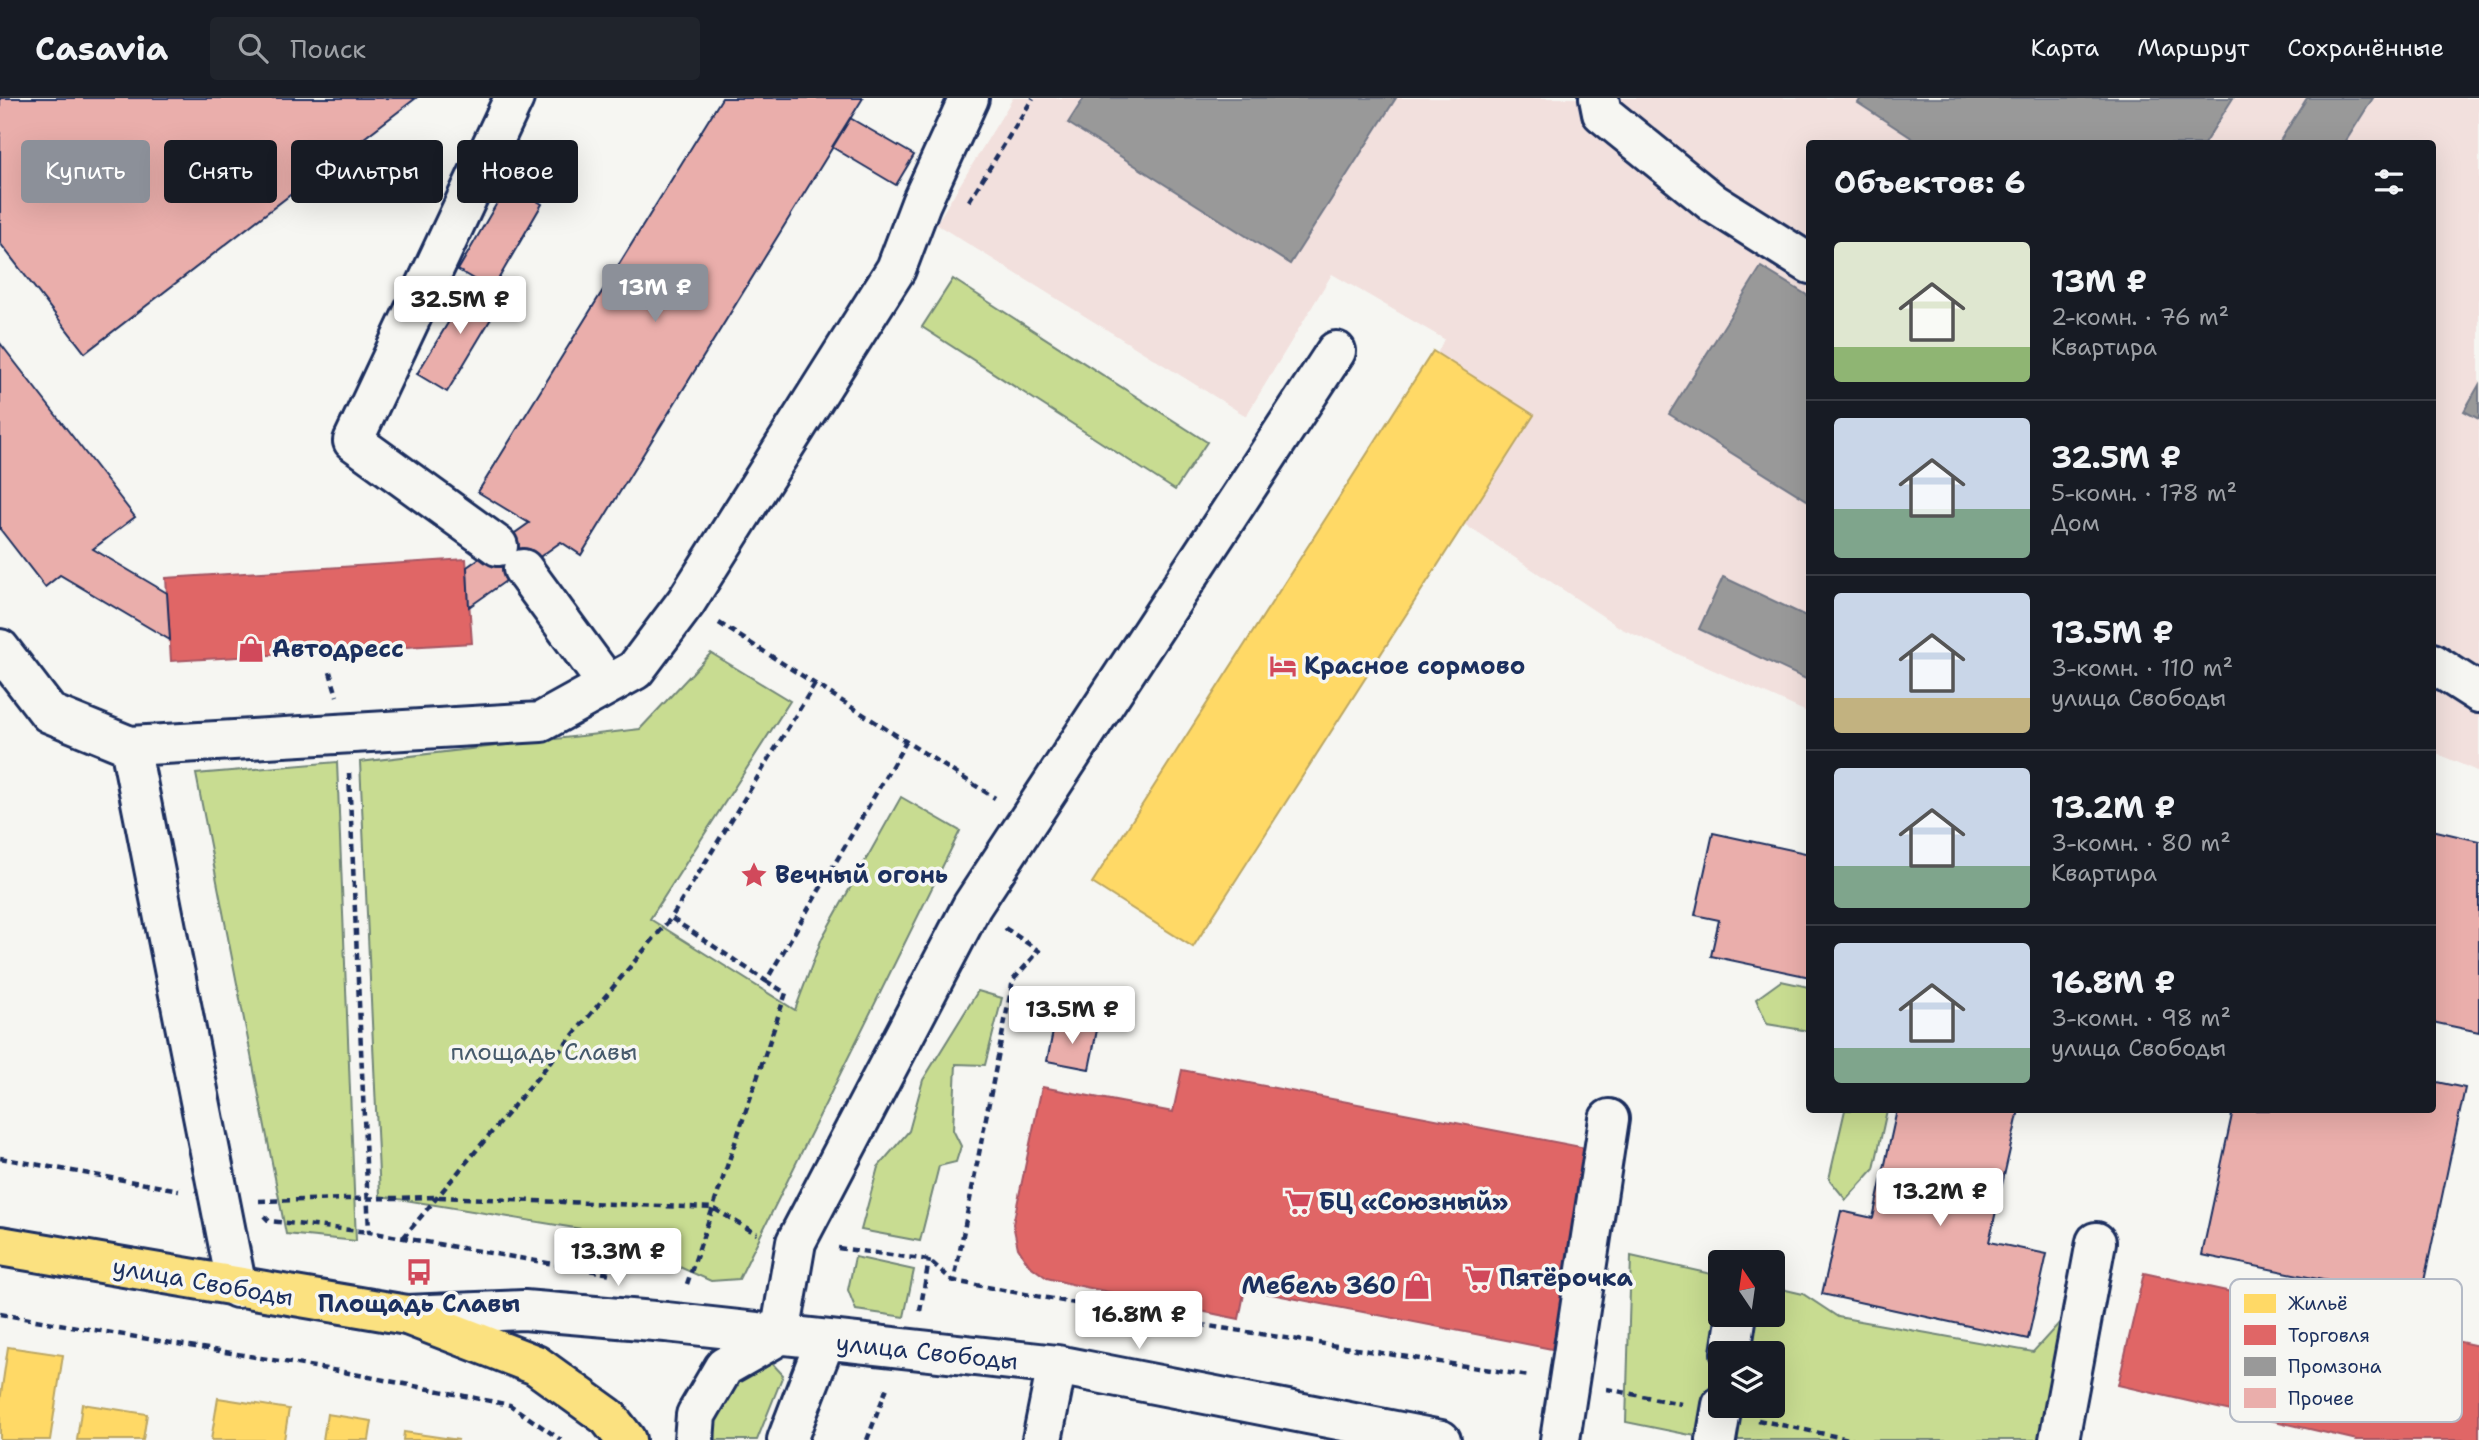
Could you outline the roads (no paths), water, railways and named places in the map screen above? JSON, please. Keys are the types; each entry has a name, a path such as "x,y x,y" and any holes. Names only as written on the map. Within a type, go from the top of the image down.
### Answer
{"main road":[{"name":"улица Свободы","path":"0,1247 407,1315 536,1365 608,1417 626,1440"}],"street":[{"path":"514,98 353,441 511,558 608,684"},
{"path":"0,649 49,713 130,746 541,722 635,670 686,602 896,269 921,203 969,98"},
{"path":"1599,98 1602,113 1713,203 1806,261"},
{"path":"694,1440 696,1415 724,1367 780,1335 778,1239 972,906 1336,351"},
{"path":"2436,666 2479,693"},
{"path":"130,746 236,1288"},
{"path":"1560,1440 1609,1119"},
{"path":"2059,1440 2096,1242"},
{"name":"улица Свободы","path":"407,1315 524,1310 1057,1365 1441,1440"},
{"path":"787,1440 825,1341"},
{"path":"1042,1440 1057,1365"}],"place":[{"name":"Автодресс","path":"251,649"},
{"name":"Красное сормово","path":"1283,666"},
{"name":"Вечный огонь","path":"754,875"},
{"name":"БЦ «Союзный»","path":"1298,1202"},
{"name":"Площадь Славы","path":"419,1272"},
{"name":"Пятёрочка","path":"1478,1278"},
{"name":"Мебель 360","path":"1417,1286"}],"park label":[{"name":"площадь Славы","path":"544,1052"}]}
